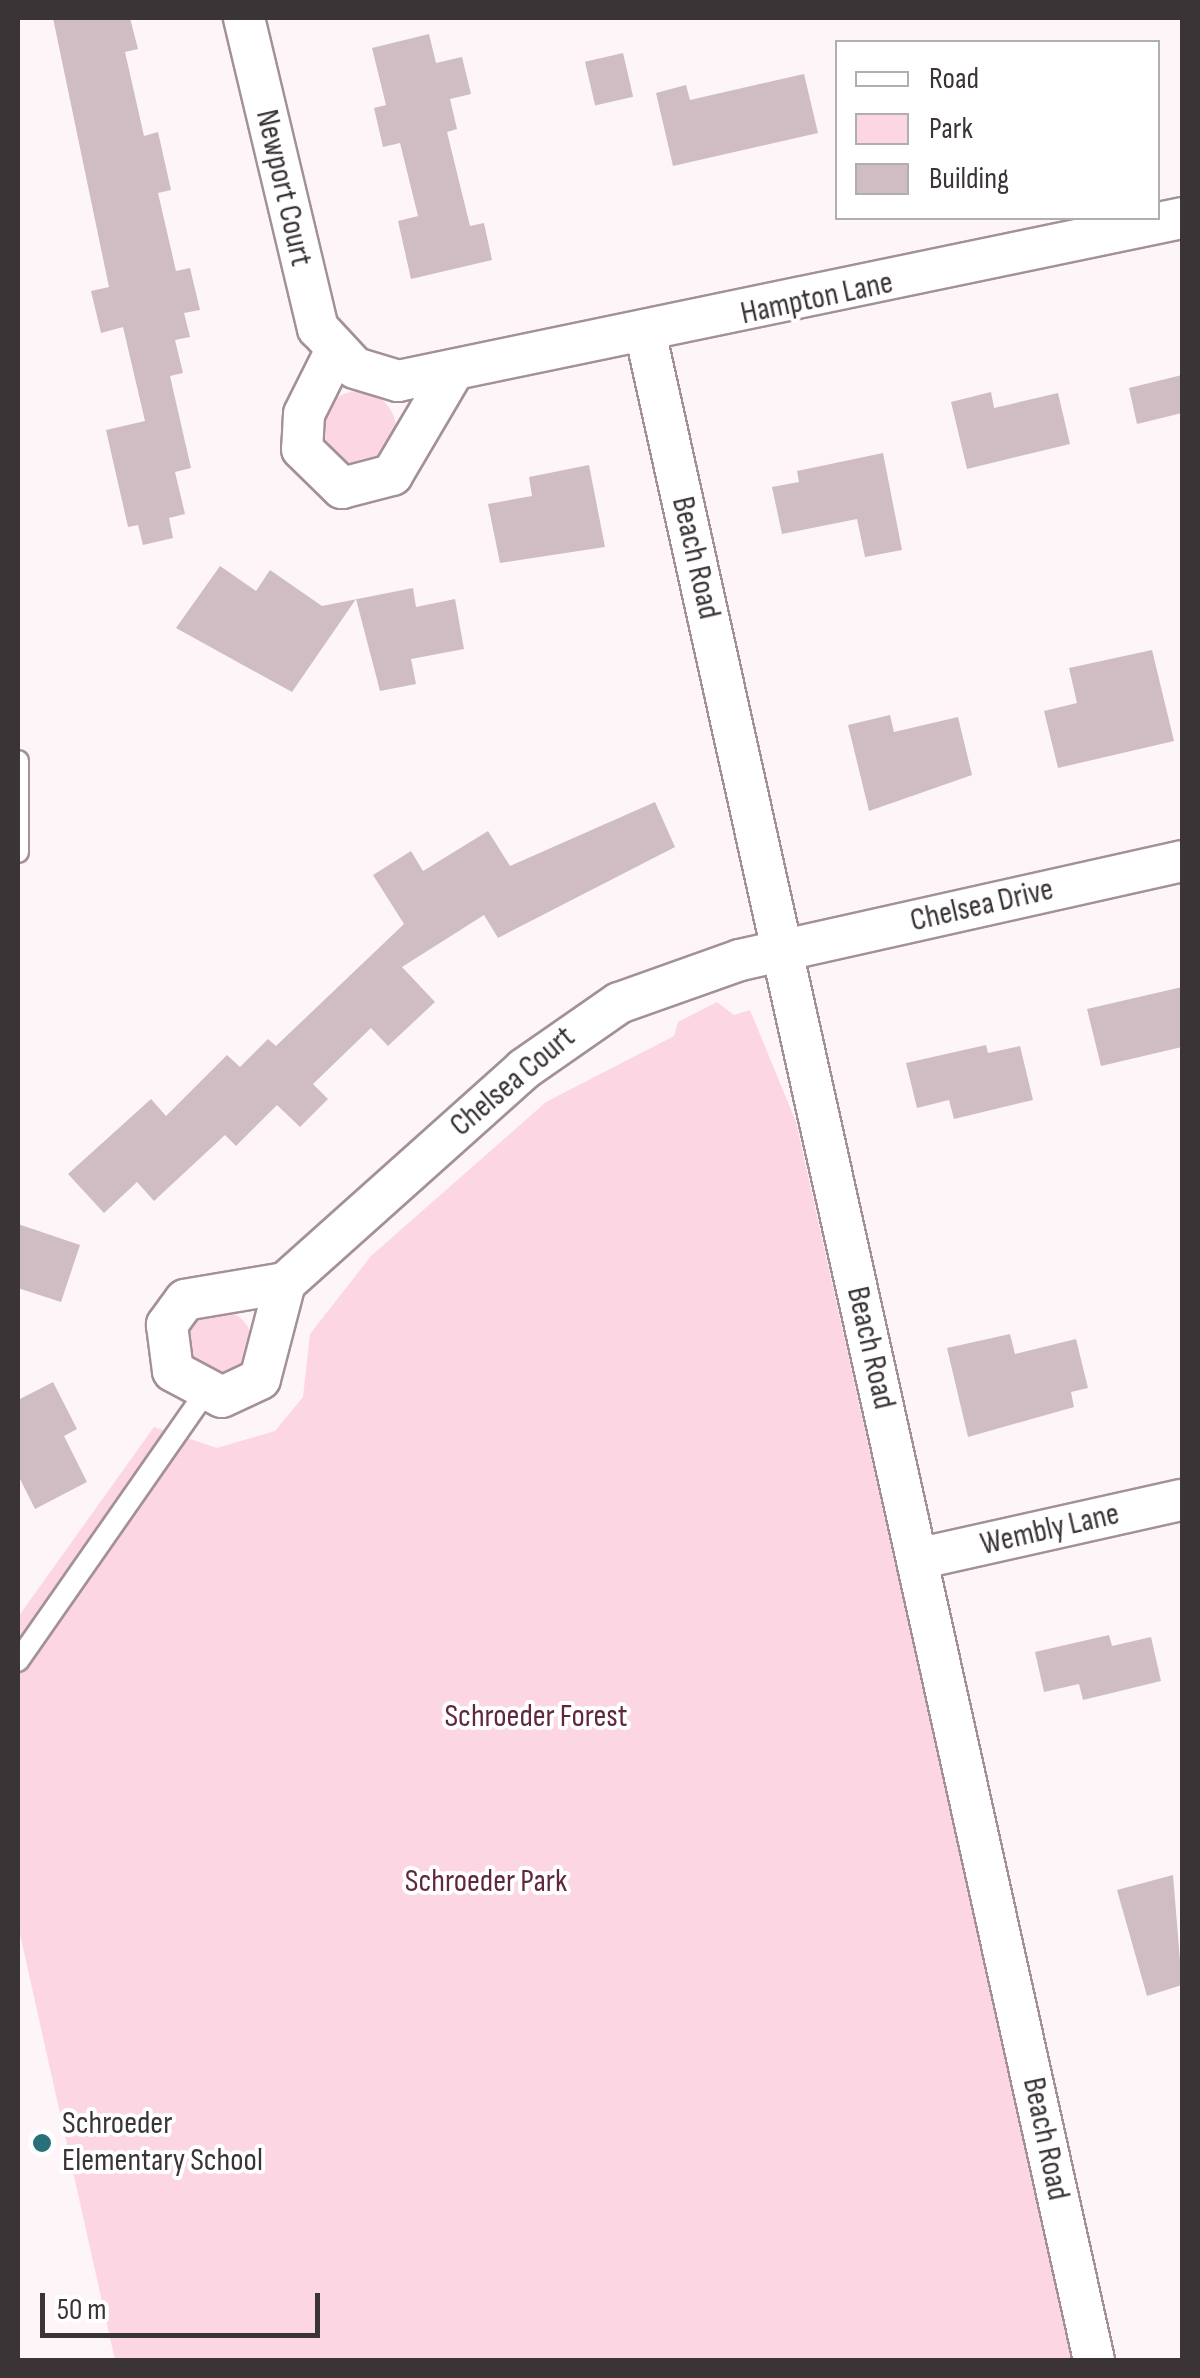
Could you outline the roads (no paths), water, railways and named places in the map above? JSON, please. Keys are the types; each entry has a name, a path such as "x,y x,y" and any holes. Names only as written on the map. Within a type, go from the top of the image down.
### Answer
{"street":[{"name":"Newport Court","path":"244,18 308,298 335,352"},
{"name":"Hampton Lane","path":"335,352 377,376 451,375 1182,218"},
{"name":"Beach Road","path":"646,336 1094,2360"},
{"path":"335,352 301,434 308,461 328,481 354,490 392,475 451,375"},
{"name":"Chelsea Drive","path":"782,950 1182,861"},
{"name":"Chelsea Court","path":"285,1284 583,1024 656,986 782,950"},
{"path":"285,1284 260,1379 242,1393 204,1394 172,1371 165,1340 175,1312 206,1290 285,1284"},
{"name":"Wembly Lane","path":"917,1559 1182,1500"}],"lane":[{"path":"18,761 18,852"},
{"path":"18,1661 204,1394"}],"place":[{"name":"Schroeder Elementary School","path":"42,2143"}],"park label":[{"name":"Schroeder Forest","path":"536,1717"},
{"name":"Schroeder Park","path":"486,1882"}]}
